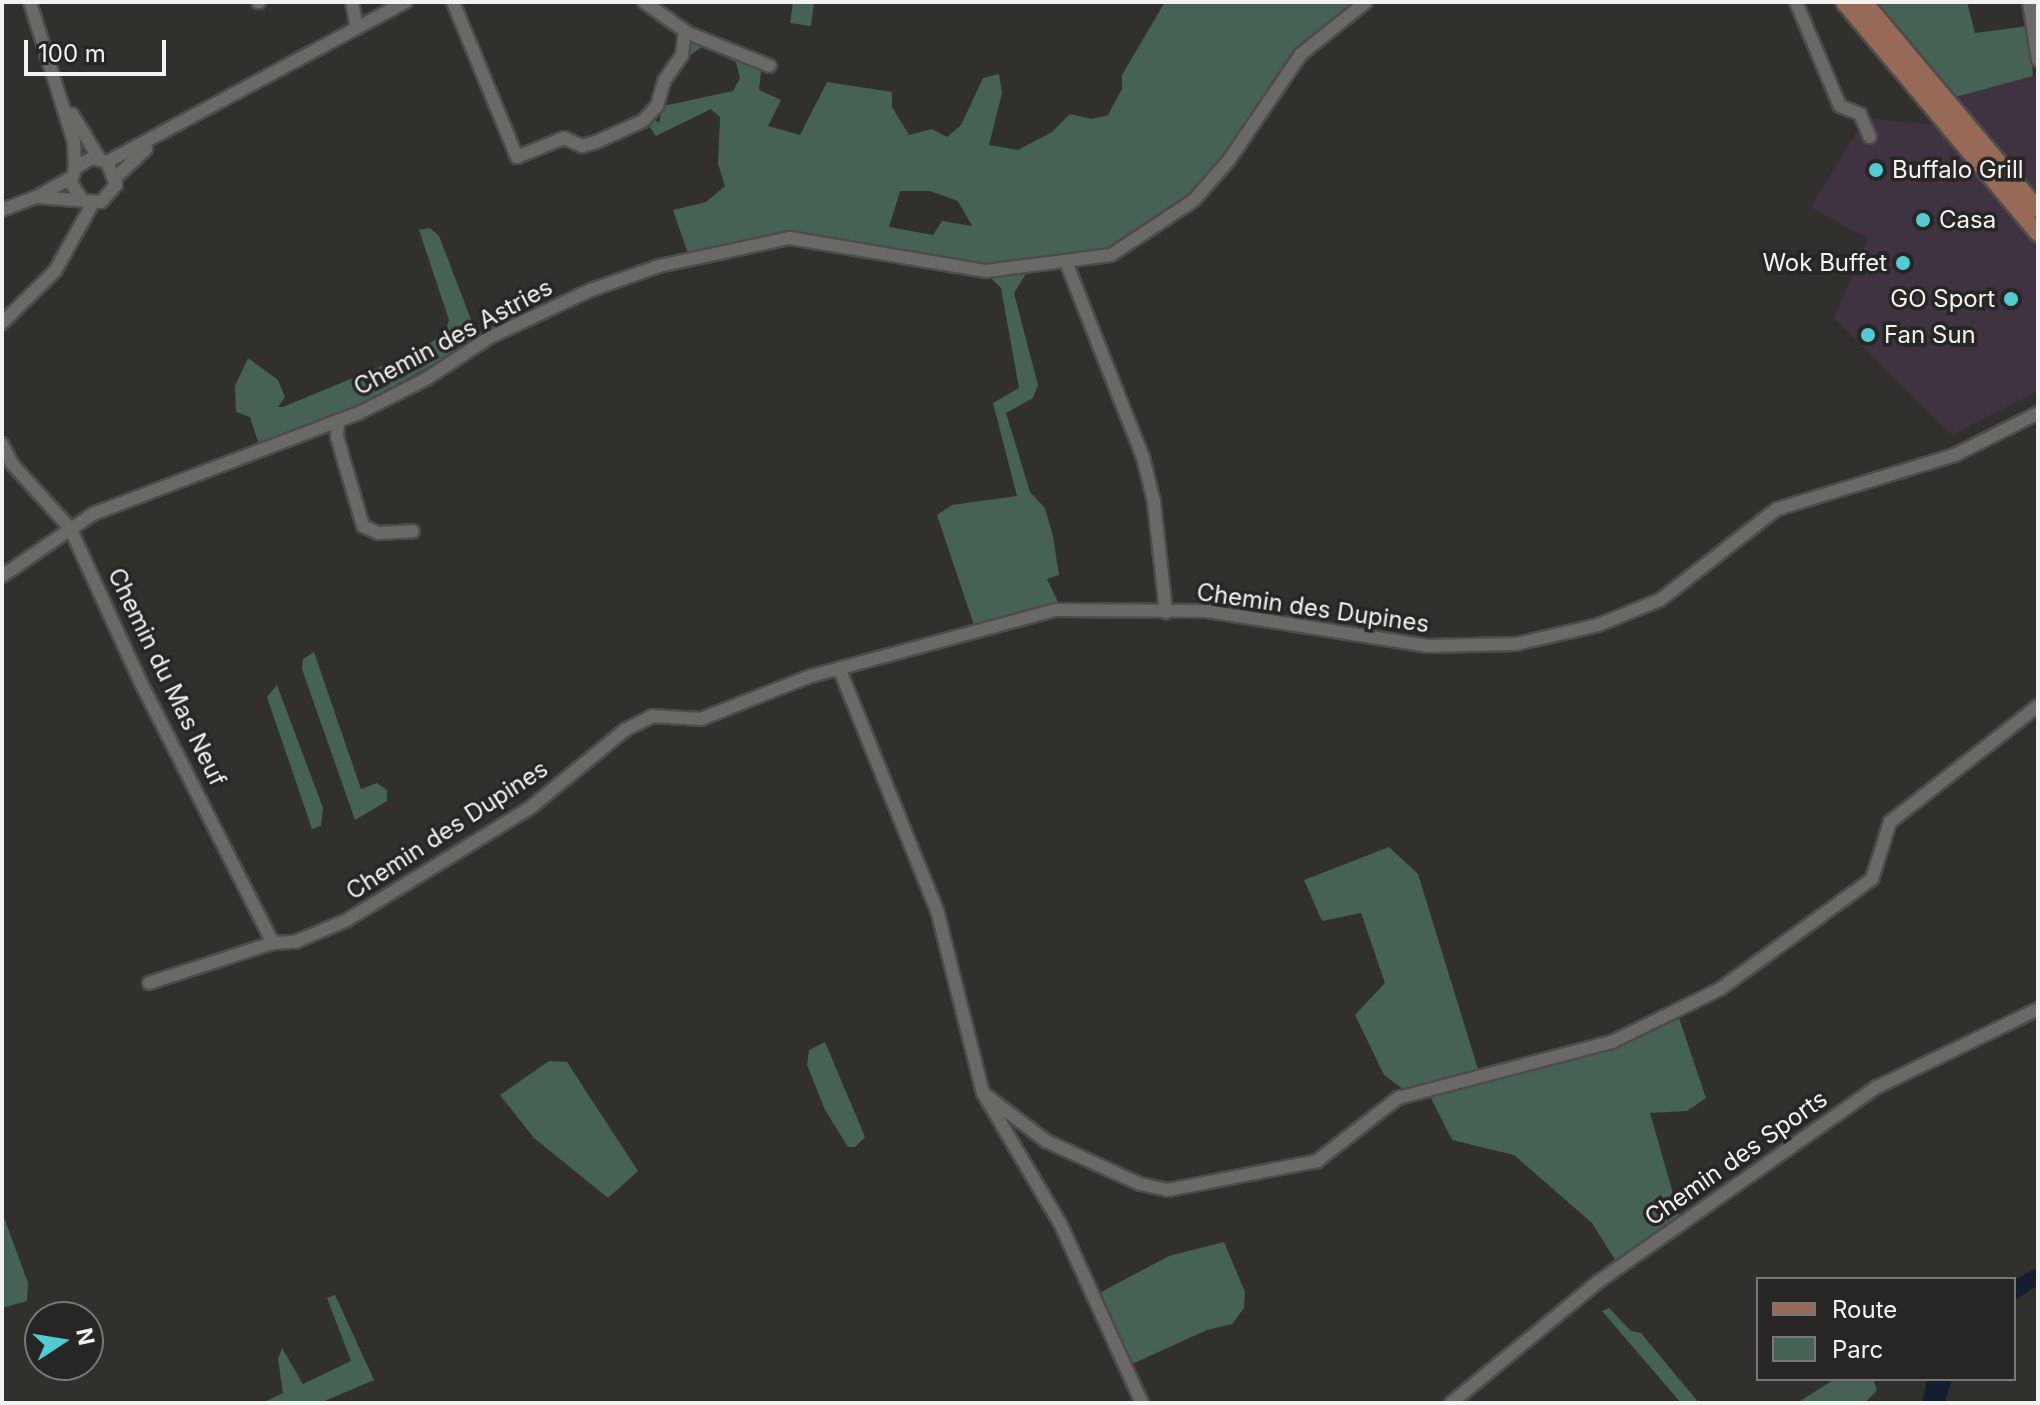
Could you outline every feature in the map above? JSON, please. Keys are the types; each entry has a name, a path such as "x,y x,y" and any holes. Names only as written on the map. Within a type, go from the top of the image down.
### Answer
{"main road":[{"path":"1844,2 2038,233"},
{"path":"1864,2 2038,209"}],"street":[{"path":"2,323 55,271 72,247 86,203 73,172 74,142 30,2"},
{"path":"38,2 69,108 116,177"},
{"path":"352,2 357,27"},
{"path":"2,210 36,197 73,172 85,159 103,160 154,141 406,2"},
{"path":"453,2 517,157 564,138 582,146 643,121 657,106 664,81 682,55 685,31"},
{"path":"644,2 685,31 770,66"},
{"name":"Chemin des Astries","path":"2,576 70,528 338,421 426,379 490,337 591,290 659,266 790,238 986,271 1111,255 1186,209 1229,160 1301,54 1366,2"},
{"path":"1796,2 1840,106 1860,114 1870,137"},
{"path":"2029,2 2038,60"},
{"path":"36,197 86,203 108,198 116,177 154,141"},
{"path":"1066,262 1143,457 1154,502 1166,612"},
{"name":"Chemin des Dupines","path":"149,983 273,943 295,942 416,882 530,808 635,723 661,715 701,719 839,668 1056,610 1207,611 1460,649 1516,644 1598,625 1660,600 1777,509 1955,455 2038,413"},
{"path":"338,421 337,437 363,526 378,533 413,531"},
{"name":"Chemin du Mas Neuf","path":"2,444 12,464 70,528 141,683 273,943"},
{"path":"839,668 937,910 983,1093 1060,1223 1142,1403"},
{"path":"983,1093 1046,1141 1140,1184 1168,1190 1317,1161 1398,1098 1612,1042 1720,989 1872,879 1890,822 2038,706"},
{"name":"Chemin des Sports","path":"1451,1403 1598,1282 1877,1087 2038,1009"}],"shaded area":[{"path":"2038,75 2038,391 1952,435 1834,318 1868,239 1811,207 1865,118 1933,125 1956,97"}],"green space":[{"path":"793,2 814,2 811,26 790,23"},
{"path":"1165,2 1360,2 1313,38 1217,169 1183,204 1116,248 986,265 794,232 689,257 673,210 706,202 725,186 718,164 720,117 711,109 656,136 647,123 653,118 659,123 663,106 733,91 740,78 736,62 702,47 687,57 690,38 762,62 759,90 781,100 768,126 800,135 827,82 892,92 892,107 909,135 932,129 947,137 961,125 983,78 999,74 1002,93 989,145 1018,150 1052,132 1070,114 1092,119 1108,115 1122,89 1122,75","holes":["900,191 930,191 958,201 972,226 942,221 933,235 889,227"]},
{"path":"1876,2 1967,2 1975,33 2029,26 2033,76 1956,97"},
{"path":"430,228 439,236 472,322 472,343 352,409 259,445 250,417 236,412 235,386 248,358 278,380 285,397 278,407 283,407 418,351 444,334 449,320 419,230"},
{"path":"1026,274 1014,293 1038,385 1033,398 1006,413 1030,492 1045,508 1053,536 1059,575 1047,579 1059,604 974,625 937,515 952,505 1017,496 993,403 1019,388 1001,288 991,278"},
{"path":"314,652 361,789 377,783 387,790 387,801 355,820 302,669 303,659"},
{"path":"277,685 323,808 321,826 312,829 267,697"},
{"path":"1389,847 1418,874 1478,1069 1403,1089 1384,1075 1355,1015 1385,983 1361,913 1322,921 1304,880"},
{"path":"1679,1018 1706,1098 1687,1111 1650,1113 1680,1218 1617,1263 1592,1223 1514,1155 1452,1140 1428,1092 1583,1053"},
{"path":"825,1042 865,1137 855,1147 848,1147 825,1110 807,1065 809,1050"},
{"path":"549,1061 567,1062 638,1171 608,1198 534,1138 500,1095"},
{"path":"2,1212 28,1283 27,1301 2,1308"},
{"path":"1224,1242 1245,1292 1244,1308 1232,1324 1207,1330 1132,1364 1101,1292 1169,1256"},
{"path":"335,1295 374,1380 320,1403 262,1403 283,1393 278,1359 282,1348 303,1384 351,1361 327,1298"},
{"path":"1609,1308 1631,1331 1641,1333 1699,1403 1681,1403 1602,1311"},
{"path":"1832,1381 1874,1381 1877,1390 1865,1403 1797,1403"}],"water":[{"path":"2038,1267 2038,1285 2016,1300 2016,1279"},
{"path":"1927,1381 1951,1381 1945,1403 1922,1403"}],"place":[{"name":"Buffalo Grill","path":"1876,170"},
{"name":"Casa","path":"1923,220"},
{"name":"Wok Buffet","path":"1903,263"},
{"name":"GO Sport","path":"2011,299"},
{"name":"Fan Sun","path":"1868,335"}]}
